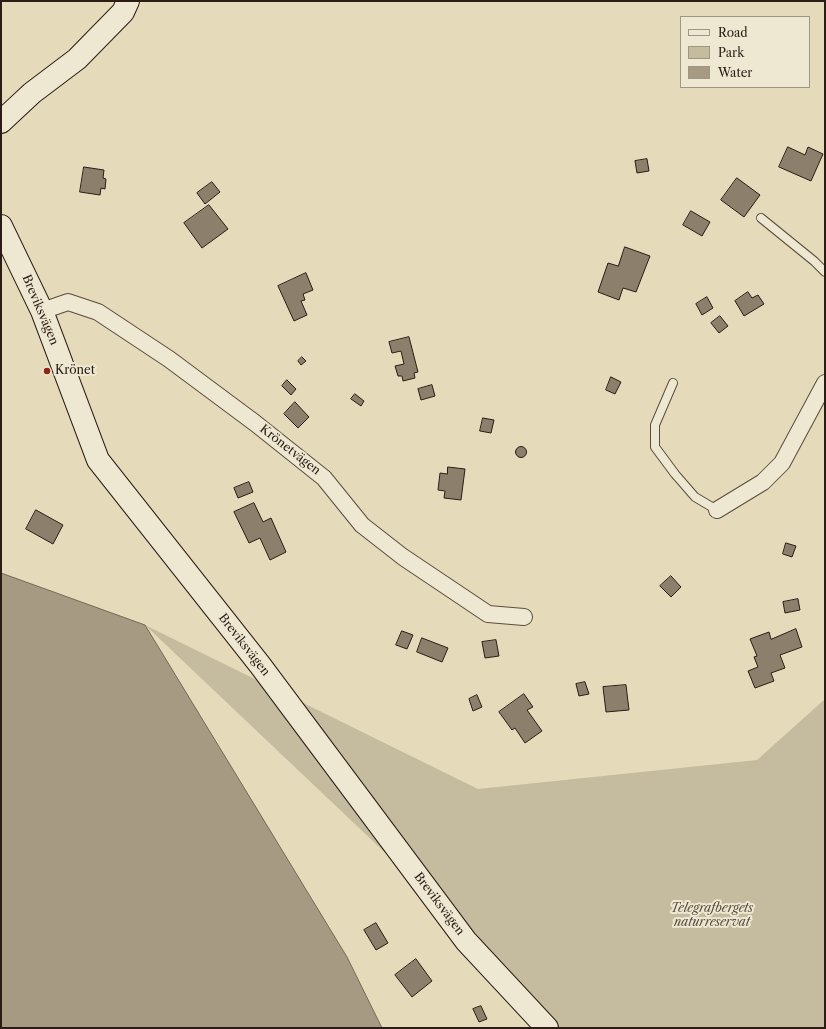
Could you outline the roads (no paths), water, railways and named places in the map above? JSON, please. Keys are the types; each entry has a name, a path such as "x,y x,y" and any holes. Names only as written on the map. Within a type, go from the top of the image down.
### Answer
{"main road":[{"path":"1,122 32,92 76,59 123,12 128,1"},
{"name":"Breviksvägen","path":"1,226 42,311 98,460 260,665 466,941 547,1028"}],"street":[{"name":"Krönetvägen","path":"42,311 68,302 98,312 168,359 254,423 324,478 362,525 402,557 488,614 524,617"},
{"path":"717,510 764,482 782,463 825,383"}],"lane":[{"path":"761,218 814,261 825,272"},
{"path":"673,383 655,425 655,447 675,474 695,497 717,510"}],"water":[{"path":"1,573 145,625 347,957 382,1028 1,1028"}],"place":[{"name":"Krönet","path":"47,371"}],"park label":[{"name":"Telegrafbergets naturreservat","path":"712,916"}]}
